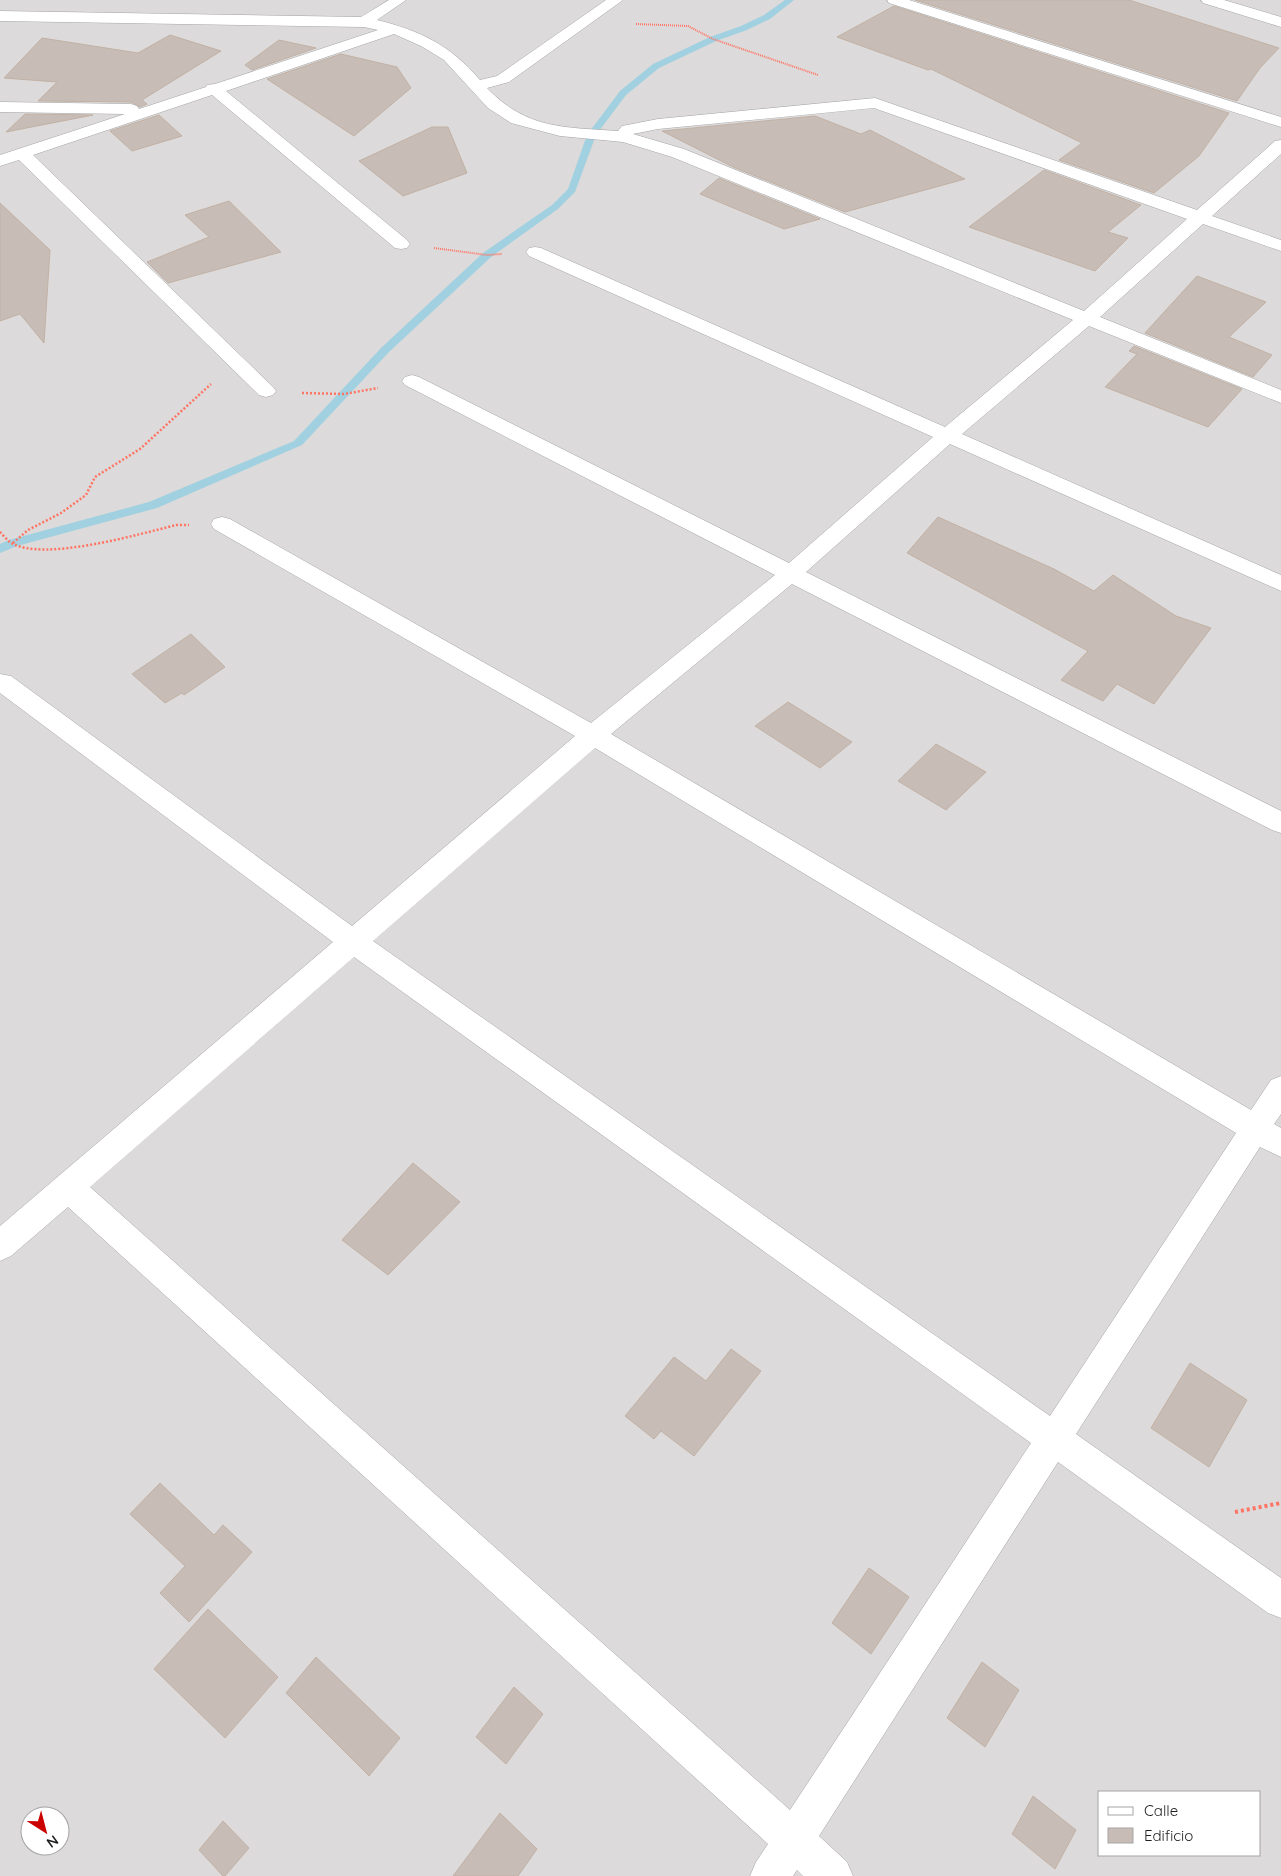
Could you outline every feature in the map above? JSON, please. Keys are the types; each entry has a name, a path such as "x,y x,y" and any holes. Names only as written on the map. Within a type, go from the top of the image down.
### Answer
{"street":[{"path":"8,16 29,0"},
{"path":"364,22 399,0"},
{"path":"475,86 503,78 616,0"},
{"path":"894,0 1281,122"},
{"path":"1208,0 1281,22"},
{"path":"8,16 364,22 395,29 415,36 441,51 459,66 475,86 508,115 532,125 567,132 622,137 678,153 1281,397"},
{"path":"0,161 213,88 395,29"},
{"path":"213,88 401,244"},
{"path":"622,137 628,130 658,124 875,103 1281,246"},
{"path":"0,107 152,109"},
{"path":"0,1246 593,735 790,574 948,435 1087,318 1281,145"},
{"path":"21,153 266,392"},
{"path":"535,252 1281,584"},
{"path":"412,381 1281,823"},
{"path":"222,524 593,735 1268,1136"},
{"path":"2,682 353,942 1281,1600"},
{"path":"770,1876 1054,1438 1268,1136 1281,1089"},
{"path":"68,1187 833,1876"}],"path":[{"path":"582,23 688,26 713,39 810,72 875,103"},
{"path":"401,244 488,255 535,252"},
{"path":"13,543 28,530 61,513 86,495 95,477 140,448 236,362"},
{"path":"266,392 344,394 412,381"},
{"path":"0,532 13,543 40,550 70,547 176,525 222,524"}],"shaded area":[{"path":"0,0 1281,0 1281,1876 0,1876"}],"building":[{"path":"915,0 1129,0 1279,48 1260,68 1237,101"},
{"path":"894,6 1229,113 1199,156 1154,193 1059,160 1082,143 931,69 928,70 837,37"},
{"path":"170,35 221,51 142,100 147,104 140,107 131,102 38,101 57,82 4,78 42,38 138,53"},
{"path":"279,40 316,48 252,70 245,65"},
{"path":"341,54 397,67 411,88 354,136 267,79"},
{"path":"25,114 93,115 6,132"},
{"path":"159,115 182,136 132,151 110,131"},
{"path":"815,116 861,134 870,130 965,179 845,212 733,167 662,131"},
{"path":"432,127 448,127 467,173 403,196 359,161"},
{"path":"1044,170 1141,205 1108,232 1128,238 1095,271 969,227"},
{"path":"719,178 820,219 784,229 700,194"},
{"path":"229,201 281,252 168,283 147,262 209,237 185,215"},
{"path":"0,203 50,250 44,343 20,314 0,321"},
{"path":"1197,276 1266,302 1229,337 1272,355 1253,377 1145,333"},
{"path":"1134,346 1242,389 1208,427 1105,387 1137,354 1129,351"},
{"path":"938,517 1054,569 1094,591 1113,575 1176,616 1211,628 1154,704 1117,684 1103,701 1061,680 1088,651 907,553"},
{"path":"191,634 225,667 184,695 182,693 165,703 132,674"},
{"path":"788,702 852,742 820,768 755,726"},
{"path":"936,744 986,772 946,810 898,781"},
{"path":"413,1163 460,1202 388,1275 342,1240"},
{"path":"731,1349 761,1371 694,1456 661,1431 654,1439 625,1416 674,1357 706,1381"},
{"path":"1190,1363 1247,1400 1209,1467 1151,1428"},
{"path":"160,1483 214,1535 223,1525 252,1552 189,1622 160,1593 185,1566 130,1514"},
{"path":"869,1568 909,1597 871,1654 832,1623"},
{"path":"208,1609 278,1677 225,1738 154,1669"},
{"path":"316,1657 400,1738 369,1776 286,1693"},
{"path":"982,1662 1019,1690 985,1747 947,1718"},
{"path":"514,1687 543,1714 506,1764 476,1737"},
{"path":"1033,1796 1076,1830 1055,1869 1012,1834"},
{"path":"500,1813 537,1849 518,1876 453,1876"},
{"path":"223,1821 249,1848 225,1876 199,1850"}],"waterway":[{"path":"0,549 13,543 153,505 298,443 385,350 487,255 555,207 572,190 592,135 623,93 656,66 713,39 744,28 767,17 790,0"}]}
